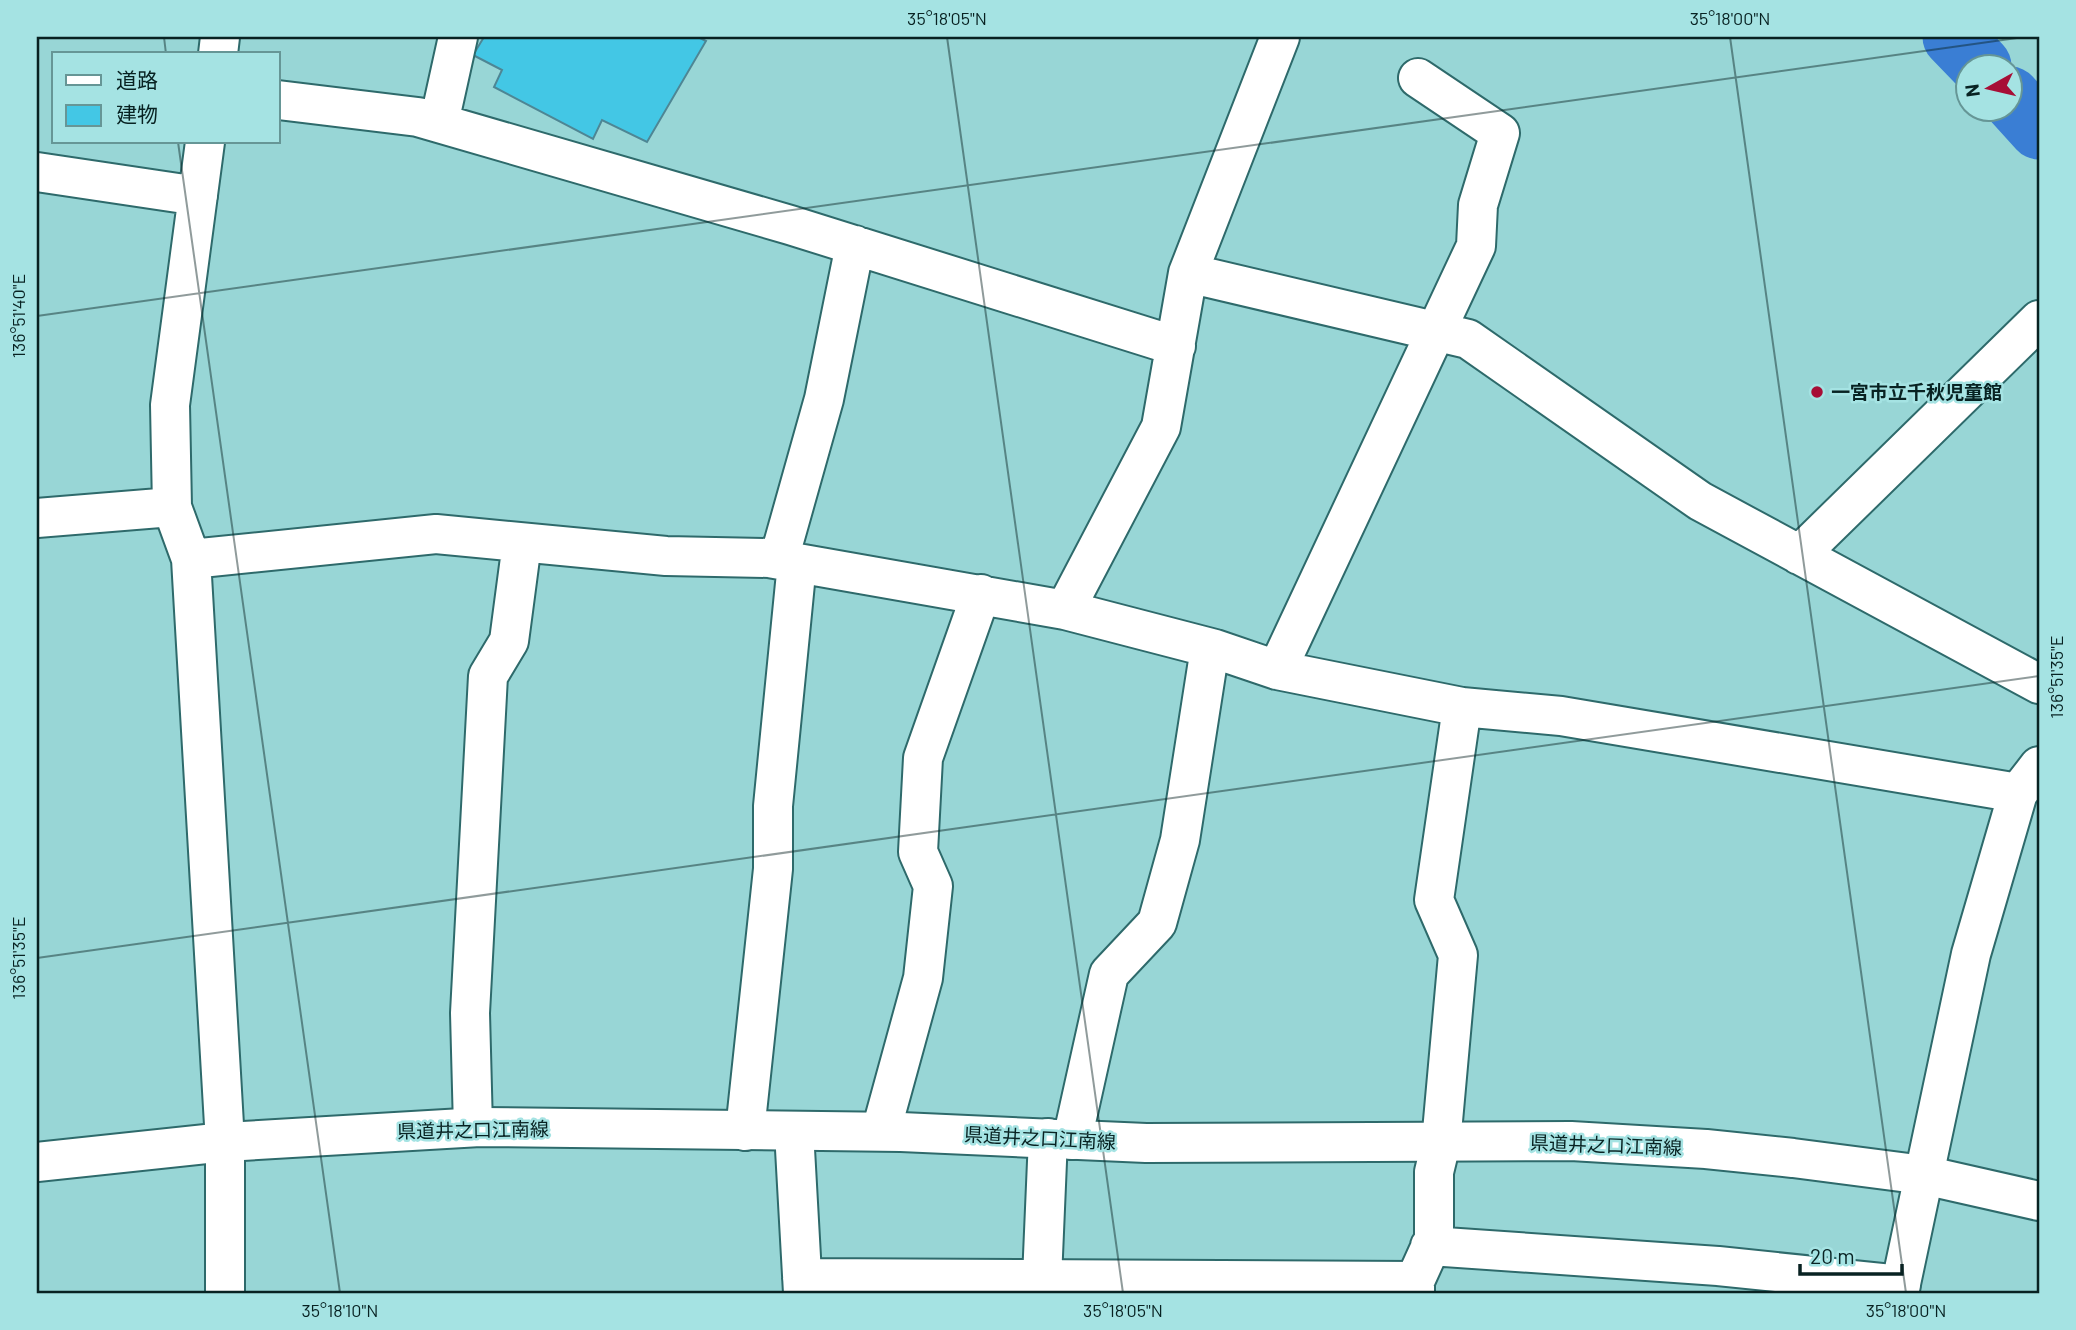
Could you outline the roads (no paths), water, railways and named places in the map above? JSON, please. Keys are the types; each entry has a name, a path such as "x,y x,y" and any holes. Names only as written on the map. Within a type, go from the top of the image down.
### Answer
{"street":[{"path":"439,123 458,37"},
{"path":"1065,610 1161,428 1188,273 1280,37"},
{"path":"1278,670 1476,246 1478,205 1500,133 1418,78"},
{"path":"280,100 418,117 855,246 1175,346"},
{"path":"205,144 170,405 172,507 191,559 225,1142 225,1293"},
{"path":"37,172 198,196"},
{"path":"745,1131 773,869 773,806 788,561 855,246"},
{"path":"1188,273 1468,340 1700,501 2039,684"},
{"path":"1799,555 2039,320"},
{"path":"37,518 172,507"},
{"path":"191,559 436,534 666,556 788,561 1065,610 1210,648 1278,670 1462,707 1561,716 2029,780 1971,954 1900,1289 1718,1266 1430,1246"},
{"path":"474,1127 470,1013 488,676 509,641 522,543"},
{"path":"881,1131 923,978 933,886 918,852 923,758 981,594"},
{"path":"1042,1279 1060,1139 1109,974 1157,923 1180,840 1210,648"},
{"path":"794,1131 802,1286 1042,1279 1268,1287 1415,1287 1434,1239 1434,1172 1441,1143 1458,955 1434,900 1462,707"},
{"name":"県道井之口江南線","path":"37,1162 225,1142 474,1127 881,1131 1146,1143 1571,1141 1706,1149 1924,1175 2039,1201"}],"waterway":[{"path":"1953,37 1967,52"},
{"path":"2024,112 2039,129"}],"place":[{"name":"一宮市立千秋児童館","path":"1817,392"}]}
